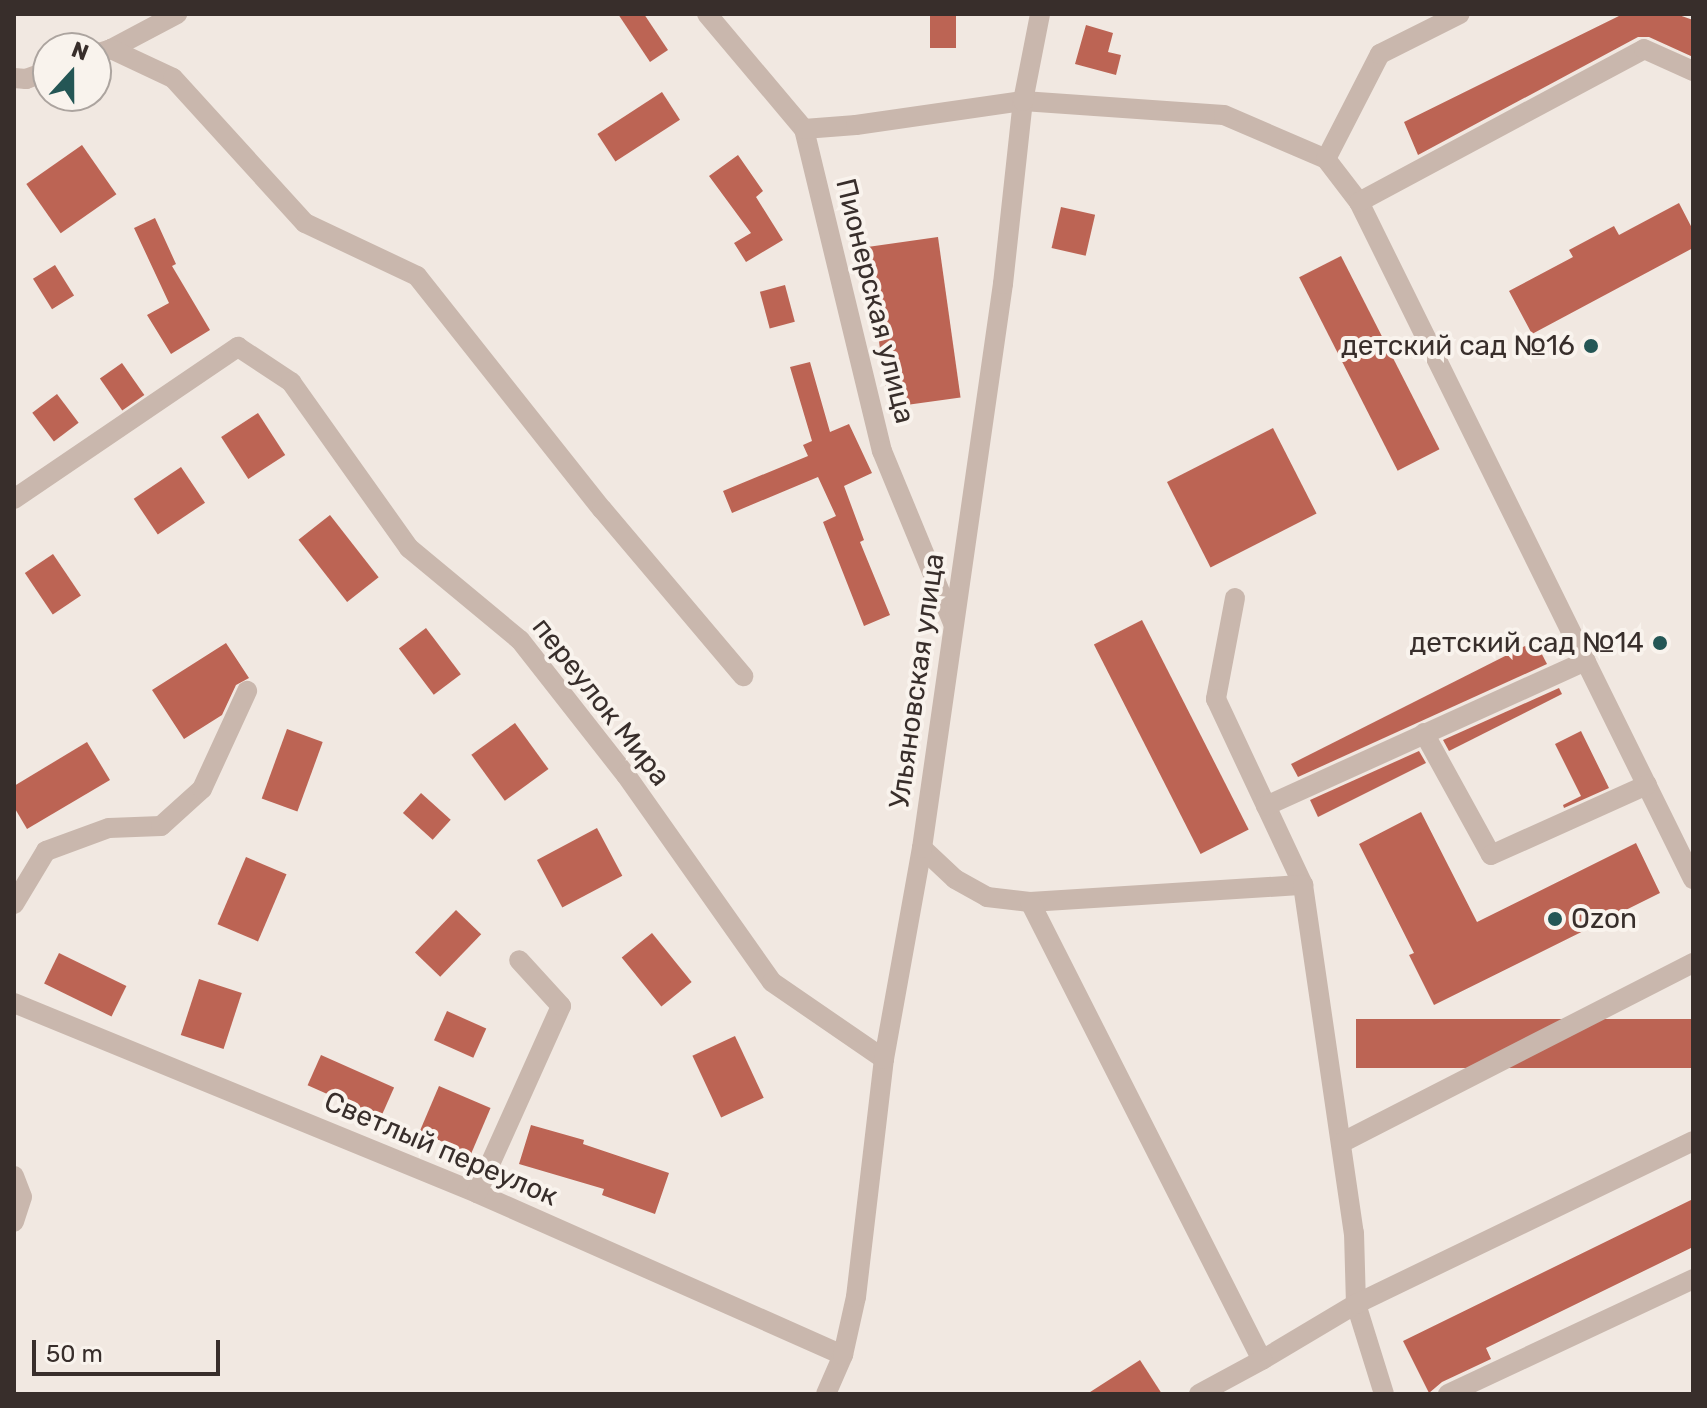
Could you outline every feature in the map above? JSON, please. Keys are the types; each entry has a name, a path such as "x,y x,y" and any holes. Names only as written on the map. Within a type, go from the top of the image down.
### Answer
{"street":[{"path":"112,47 177,14"},
{"name":"Пионерская улица","path":"707,14 804,129 882,451 954,624"},
{"name":"Ульяновская улица","path":"826,1394 843,1355 856,1297 884,1059 922,848 1003,284 1023,101 1040,14"},
{"path":"1326,159 1380,54 1460,14"},
{"path":"1359,202 1644,49 1693,71"},
{"path":"112,55 173,78 305,223 417,276 602,509 743,676"},
{"path":"804,129 1023,101 1224,115 1326,159 1359,202 1693,879"},
{"name":"переулок Мира","path":"14,499 238,347 291,382 409,548 520,640 626,775 772,982 884,1059"},
{"path":"1235,598 1216,699 1303,885 1354,1233 1356,1304 1384,1394"},
{"path":"1266,806 1586,661"},
{"path":"14,904 46,851 109,828 161,826 202,789 247,691"},
{"path":"1424,733 1491,855 1647,785"},
{"path":"922,848 955,879 987,897 1030,902 1303,885"},
{"path":"1030,902 1262,1360"},
{"path":"477,1193 561,1006 519,960"},
{"path":"1341,1143 1693,963"},
{"name":"Светлый переулок","path":"14,1003 477,1193 843,1355"},
{"path":"1199,1394 1356,1304 1693,1141"},
{"path":"14,1176 22,1197 14,1222"},
{"path":"1448,1394 1693,1279"}],"building":[{"path":"618,14 644,14 668,50 650,62"},
{"path":"930,14 956,14 956,48 930,48"},
{"path":"1623,14 1676,14 1693,20 1693,57 1649,37 1638,37 1418,155 1404,122"},
{"path":"1086,25 1113,33 1108,52 1121,55 1116,75 1075,64"},
{"path":"662,92 680,120 615,162 597,134"},
{"path":"82,145 116,194 61,233 26,184"},
{"path":"738,155 763,191 756,197 783,240 746,262 734,243 751,233 709,176"},
{"path":"1679,203 1693,230 1693,248 1532,334 1509,291 1573,257 1569,250 1614,226 1619,235"},
{"path":"1061,207 1095,215 1086,256 1052,248"},
{"path":"155,218 176,264 172,266 210,330 171,354 147,315 169,303 134,228"},
{"path":"938,237 961,397 888,408 866,247"},
{"path":"1341,256 1440,449 1398,471 1299,277"},
{"path":"55,265 74,296 52,309 33,279"},
{"path":"785,285 795,322 770,328 760,292"},
{"path":"810,362 830,432 849,424 872,473 844,486 864,540 860,542 890,615 864,626 823,522 836,516 818,477 732,513 723,491 808,456 803,445 812,441 790,367"},
{"path":"122,363 144,395 122,410 100,378"},
{"path":"57,394 79,423 54,441 32,413"},
{"path":"258,413 285,455 248,479 221,437"},
{"path":"1273,428 1317,514 1211,568 1167,482"},
{"path":"181,467 205,503 158,535 134,499"},
{"path":"330,515 379,577 347,602 298,540"},
{"path":"53,554 81,595 53,614 25,573"},
{"path":"1142,620 1249,829 1201,854 1094,645"},
{"path":"426,628 461,674 434,695 399,648"},
{"path":"1535,641 1547,664 1298,777 1291,764"},
{"path":"226,643 249,678 236,685 222,715 184,739 152,690"},
{"path":"1559,688 1562,694 1449,751 1443,740"},
{"path":"515,723 549,769 505,801 471,755"},
{"path":"287,729 323,742 297,812 262,799"},
{"path":"1581,731 1609,788 1564,808 1563,805 1581,796 1555,744"},
{"path":"87,742 110,780 27,829 14,807 14,786"},
{"path":"1419,751 1426,763 1318,817 1310,800"},
{"path":"421,793 451,820 433,840 403,813"},
{"path":"1421,812 1477,922 1636,843 1660,893 1434,1005 1409,955 1414,953 1359,844"},
{"path":"597,828 622,876 562,908 537,860"},
{"path":"246,857 287,874 258,941 217,924"},
{"path":"456,910 481,934 440,977 415,952"},
{"path":"652,933 692,982 661,1007 622,958"},
{"path":"59,953 126,986 112,1016 44,984"},
{"path":"199,979 242,993 224,1049 181,1035"},
{"path":"447,1011 486,1028 473,1058 434,1040"},
{"path":"1356,1019 1693,1019 1693,1068 1356,1068"},
{"path":"735,1036 764,1098 721,1117 692,1056"},
{"path":"321,1055 394,1088 381,1118 308,1085"},
{"path":"439,1086 491,1108 471,1154 419,1132"},
{"path":"531,1125 584,1140 583,1144 669,1173 655,1214 602,1195 604,1189 519,1164"},
{"path":"1693,1199 1693,1247 1486,1348 1491,1359 1442,1382 1429,1393 1403,1341"},
{"path":"1140,1360 1162,1394 1087,1394"}],"place":[{"name":"детский сад №16","path":"1591,346"},
{"name":"детский сад №14","path":"1660,643"},
{"name":"Ozon","path":"1555,919"}]}
